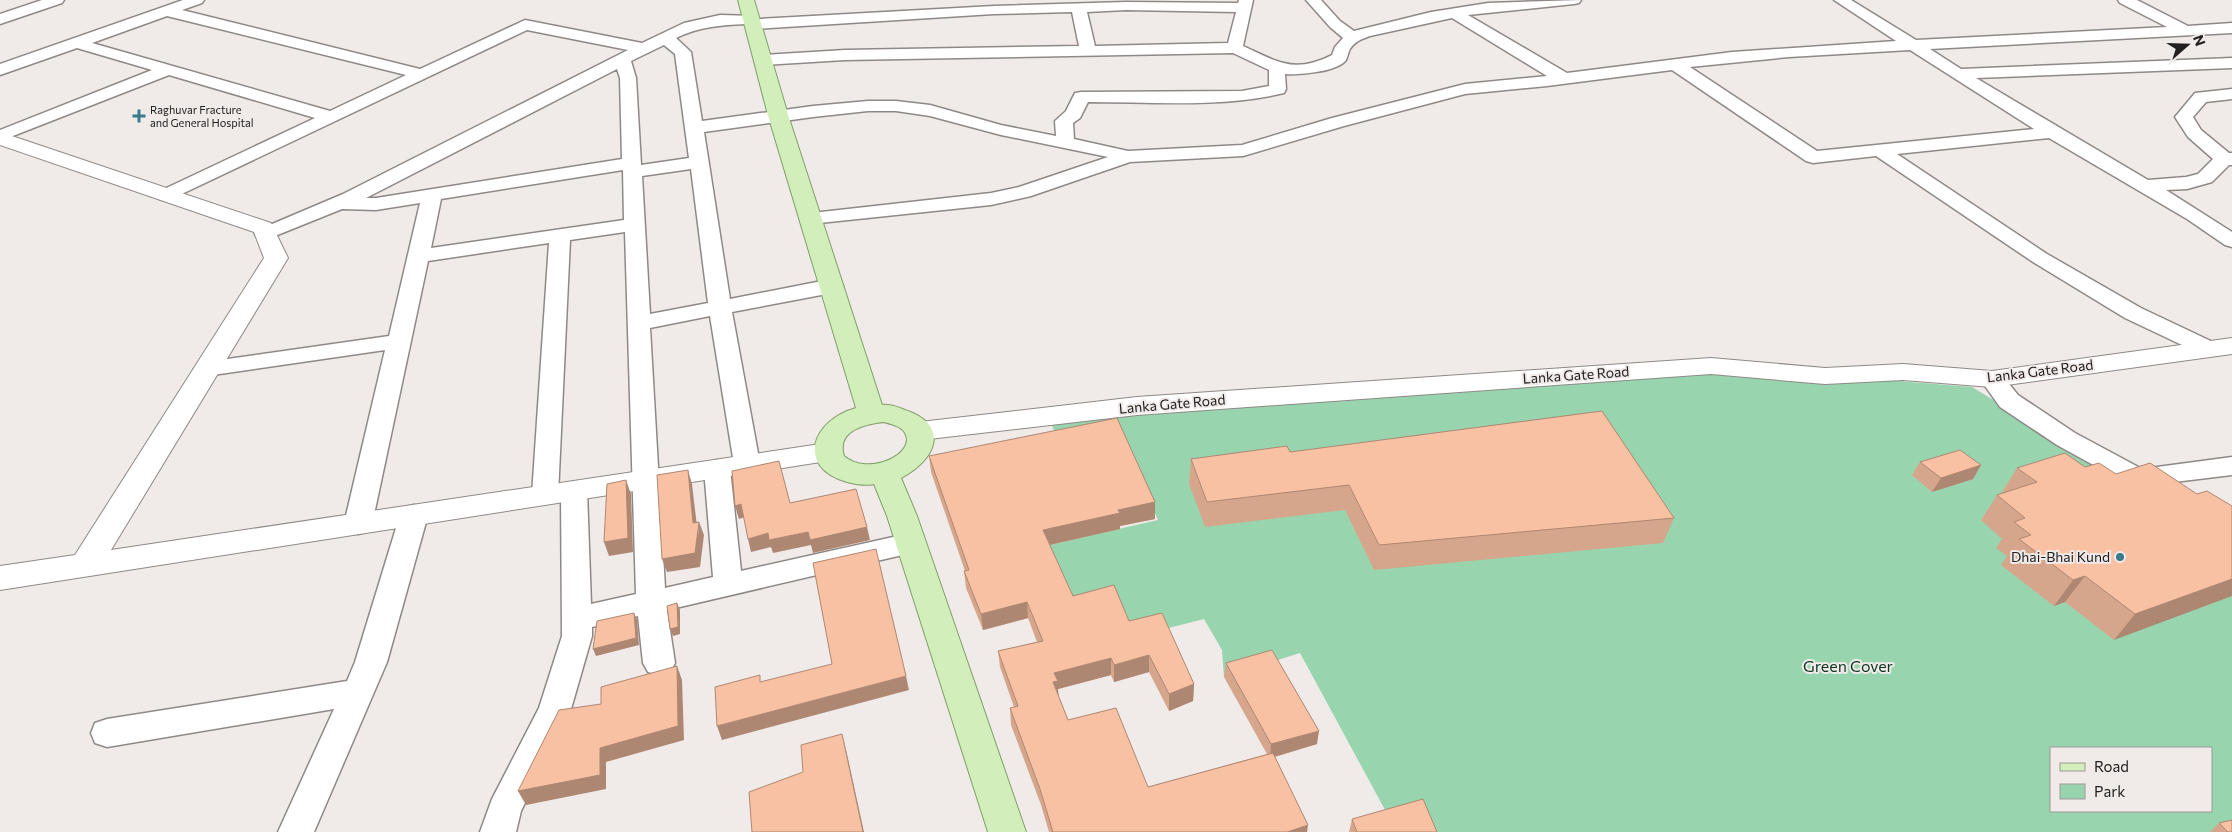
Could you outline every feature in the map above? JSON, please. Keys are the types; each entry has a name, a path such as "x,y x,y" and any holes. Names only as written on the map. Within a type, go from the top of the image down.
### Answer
{"main road":[{"path":"750,14 778,115 871,414"},
{"path":"886,413 901,416 913,422 920,431 922,441 918,451 911,460 898,468 884,473 853,474 840,469 831,461 827,452 828,442 834,432 856,417 871,414 886,413"},
{"path":"884,473 911,543 1007,832"}],"street":[{"path":"0,19 57,0"},
{"path":"0,70 197,0"},
{"path":"1313,0 1335,24 1352,37"},
{"path":"1434,0 1451,13 1564,79"},
{"path":"763,60 845,55 1236,48 1278,68 1294,70 1332,62 1339,58 1343,47 1352,37 1365,32 1488,7 1529,6 1574,0"},
{"path":"1841,0 2053,132 2194,215 2232,242"},
{"path":"2125,0 2232,54"},
{"path":"265,234 339,203 684,28 750,14 994,10 1063,4 1079,8 1245,4 1236,48"},
{"path":"1079,8 1088,50"},
{"path":"166,11 421,74"},
{"path":"167,196 525,25 642,48"},
{"path":"810,218 991,199 1024,192 1128,157 1243,150 1338,122 1466,89 1564,79 1751,55 1912,44 2232,28"},
{"path":"664,38 683,52 720,307 747,464"},
{"path":"76,43 331,117"},
{"path":"622,59 628,78 650,603 659,663"},
{"path":"1959,74 2232,63"},
{"path":"1674,64 1813,157 2053,132"},
{"path":"1065,143 1064,121 1074,114 1081,97 1242,96 1278,89 1276,77 1278,68"},
{"path":"4,142 168,70"},
{"path":"2145,186 2187,183 2205,178 2228,159 2194,133 2184,117 2201,98 2232,94"},
{"path":"694,128 778,115 867,106 906,107 944,113 988,127 1095,148 1128,157"},
{"path":"4,142 263,228 276,258 85,565"},
{"path":"1879,150 2040,258 2133,313 2221,348"},
{"path":"339,203 376,204 632,168 699,162"},
{"path":"358,524 432,195"},
{"path":"418,256 635,224"},
{"path":"498,832 504,810 555,709 577,636 577,619 559,493 560,235"},
{"path":"639,323 832,286"},
{"path":"206,369 399,341"},
{"name":"Lanka Gate Road","path":"920,431 1137,406 1711,366 1825,376 1903,372 1992,379 2221,348"},
{"path":"1992,379 2009,401 2066,439 2173,496"},
{"path":"0,578 827,452"},
{"path":"2139,478 2232,466"},
{"path":"717,469 728,586"},
{"path":"296,832 371,662 414,515"},
{"path":"577,619 911,543"},
{"path":"107,733 359,692"}],"green space":[{"name":"Green Cover","path":"1711,366 1972,387 2104,467 2232,533 2232,832 1397,832 1300,653 1224,677 1222,650 1204,619 1129,638 1075,612 1048,545 1158,520 1119,432 1061,447 1048,416"}],"building":[{"path":"1602,411 1674,518 1379,545 1349,485 1207,502 1191,459 1287,446 1290,452"},
{"path":"1117,418 1155,502 1118,510 1120,513 1043,530 1073,596 1114,585 1129,621 1162,613 1194,684 1169,694 1149,655 1114,665 1111,658 1054,673 1058,681 1053,682 1068,720 1116,708 1148,787 1273,753 1308,825 1287,832 1053,832 1040,789 1010,708 1018,706 998,651 1043,641 1027,602 981,614 964,571 969,570 929,456"},
{"path":"1960,450 1981,465 1941,478 1920,462"},
{"name":"Dhai-Bhai Kund","path":"2065,453 2085,467 2099,463 2116,474 2150,463 2197,494 2207,491 2232,506 2232,579 2135,614 2085,576 2073,580 2019,539 2031,535 2014,522 2025,518 1997,495 2037,482 2017,468"},
{"path":"779,461 790,503 856,489 867,527 810,540 808,532 769,540 768,533 748,539 741,504 735,506 732,471"},
{"path":"688,470 693,523 699,522 695,553 662,559 657,475"},
{"path":"626,480 628,538 604,542 607,484"},
{"path":"876,549 906,676 717,726 715,687 760,675 760,682 832,664 813,563"},
{"path":"677,603 678,627 670,629 667,606"},
{"path":"634,613 636,638 593,649 597,621"},
{"path":"1272,650 1319,731 1271,744 1226,663"},
{"path":"677,666 678,726 600,748 600,775 518,791 559,710 601,704 601,687"},
{"path":"842,734 863,832 752,832 749,792 803,772 801,745"},
{"path":"1423,799 1437,832 1357,832 1352,819"},
{"path":"2232,820 2232,832 2228,832 2219,823"}],"place":[{"name":"Raghuvar Fracture and General Hospital","path":"139,116"},
{"name":"Dhai-Bhai Kund","path":"2120,557"}]}
